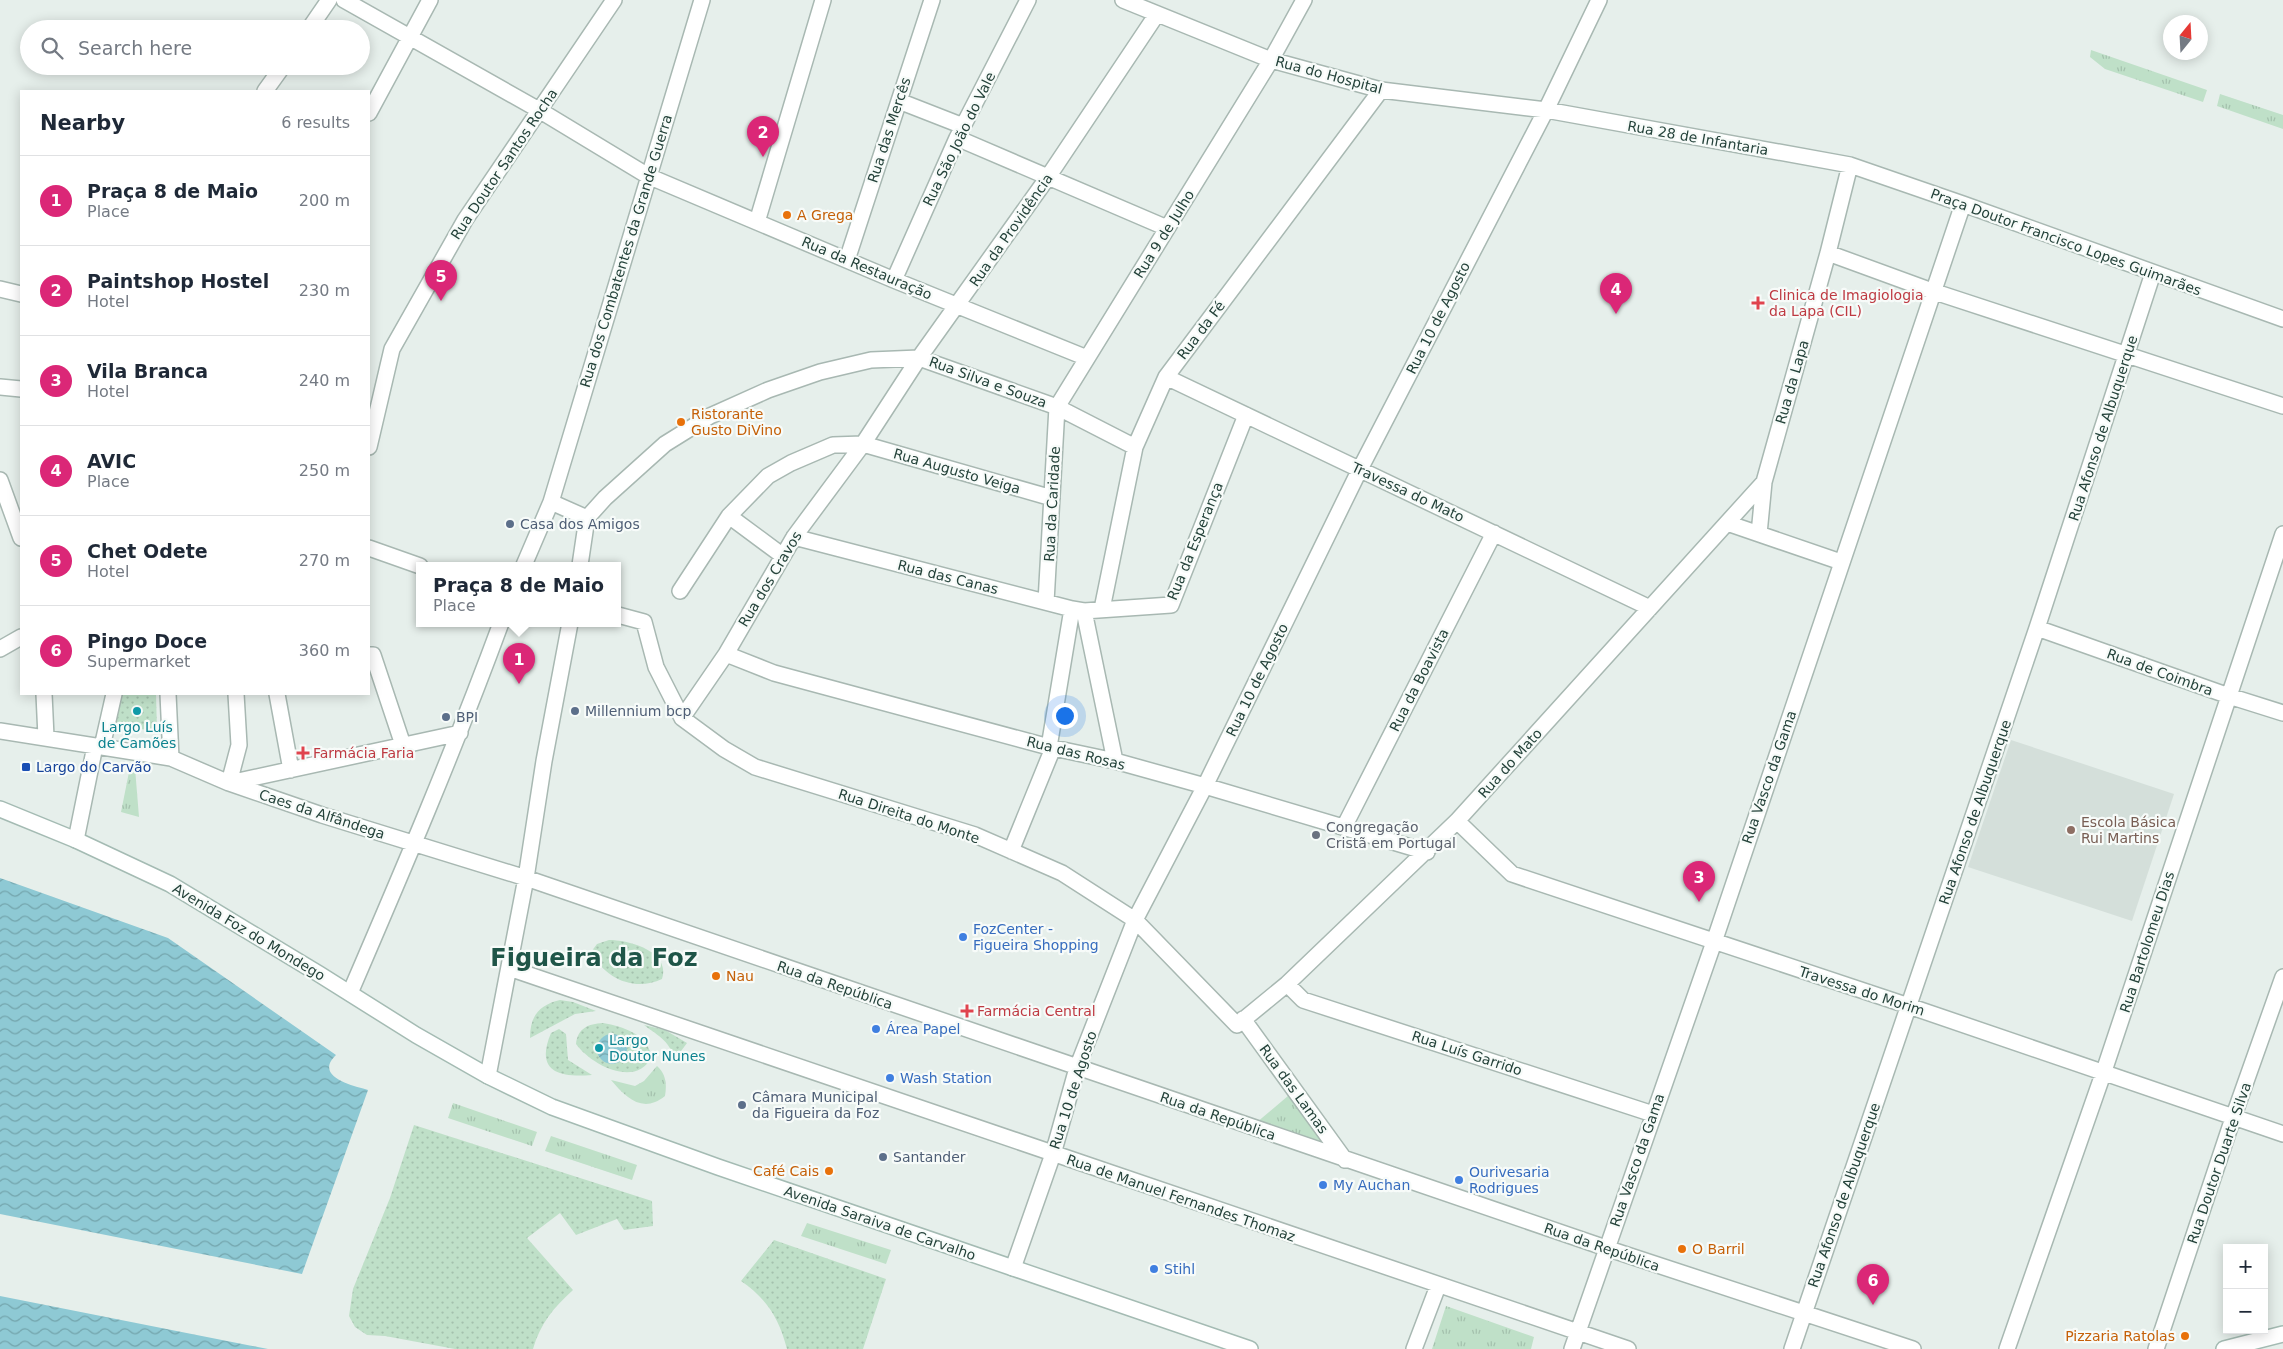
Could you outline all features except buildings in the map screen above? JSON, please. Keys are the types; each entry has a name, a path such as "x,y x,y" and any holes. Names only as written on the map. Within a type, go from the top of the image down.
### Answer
{"street":[{"path":"315,20 329,0"},
{"name":"Rua da Restauração","path":"344,0 411,36 539,110 648,176 894,280 1087,358"},
{"path":"370,111 430,0"},
{"name":"Rua Doutor Santos Rocha","path":"370,443 392,349 465,220 614,0"},
{"name":"Rua dos Combatentes da Grande Guerra","path":"525,562 551,502 702,0"},
{"path":"757,222 823,0"},
{"name":"Rua das Mercês","path":"847,260 932,0"},
{"name":"Rua São João do Vale","path":"894,280 960,132 1028,0"},
{"name":"Rua do Hospital","path":"1122,0 1271,60 1381,90 1546,110"},
{"name":"Rua 9 de Julho","path":"1057,407 1271,60 1304,0"},
{"name":"Rua 10 de Agosto","path":"1013,1268 1053,1154 1077,1068 1135,920 1205,786 1360,469 1546,110 1598,0"},
{"name":"Rua da Providência","path":"863,444 919,358 1048,176 1157,14"},
{"path":"266,90 277,75"},
{"name":"Rua da Fé","path":"1102,609 1135,447 1166,377 1381,90"},
{"path":"899,101 1048,176 1167,228"},
{"name":"Rua 28 de Infantaria","path":"1546,110 1850,165"},
{"name":"Praça Doutor Francisco Lopes Guimarães","path":"1850,165 2283,319"},
{"name":"Rua da Lapa","path":"1759,534 1764,482 1828,254 1850,165"},
{"name":"Rua Vasco da Gama","path":"1572,1349 1714,942 1932,291 1963,204"},
{"path":"1828,254 1932,291 2283,406"},
{"name":"Rua Afonso de Albuquerque","path":"1792,1349 2037,628 2153,273"},
{"path":"0,289 20,294"},
{"path":"580,562 587,518 605,498 665,444 710,416 768,390 820,372 871,360 919,358"},
{"name":"Rua Silva e Souza","path":"919,358 1057,407 1135,447"},
{"name":"Travessa do Mato","path":"1166,377 1650,608"},
{"path":"0,387 20,389"},
{"name":"Rua da Caridade","path":"1046,602 1057,407"},
{"name":"Rua da Esperança","path":"1102,609 1171,605 1246,415"},
{"name":"Rua Augusto Veiga","path":"680,591 729,516 768,476 790,463 833,445 863,444 1052,498"},
{"name":"Rua dos Cravos","path":"682,718 726,654 794,537 863,444"},
{"path":"0,480 14,499 20,532"},
{"name":"Rua do Mato","path":"1240,1022 1286,984 1426,852 1764,482"},
{"path":"551,502 587,518"},
{"path":"729,516 783,556"},
{"path":"1726,523 1841,562"},
{"name":"Rua da Boavista","path":"1344,827 1494,533"},
{"name":"Rua Bartolomeu Dias","path":"2007,1349 2103,1074 2283,534"},
{"name":"Rua das Canas","path":"794,537 1078,610 1102,609"},
{"path":"370,548 416,565"},
{"path":"1011,851 1051,747 1078,610"},
{"path":"1078,610 1115,762"},
{"path":"621,616 644,622 656,667 682,718"},
{"path":"350,993 415,845 500,627"},
{"path":"488,1076 526,878 544,761 569,627"},
{"name":"Rua de Coimbra","path":"2037,628 2283,714"},
{"path":"0,649 20,638"},
{"name":"Rua das Rosas","path":"726,654 774,673 1205,786 1426,852"},
{"path":"370,655 372,655 403,745"},
{"path":"44,695 46,737"},
{"path":"76,840 98,746 114,695"},
{"path":"168,695 171,758"},
{"path":"229,783 238,745 236,695"},
{"path":"277,695 291,770"},
{"name":"Rua Direita do Monte","path":"682,718 724,749 755,767 975,835 1062,873 1135,920"},
{"name":"Caes da Alfândega","path":"0,731 171,758 229,783 415,845 526,878"},
{"name":"Caes da Alfândega","path":"229,783 460,733"},
{"name":"Avenida Foz do Mondego","path":"0,809 76,840 170,884 416,1035 488,1076"},
{"name":"Travessa do Morim","path":"1457,820 1512,874 1909,1006 2103,1074 2283,1134"},
{"name":"Rua da República","path":"526,878 1346,1160 1804,1315 1913,1349"},
{"name":"Rua das Lamas","path":"1135,920 1240,1022 1346,1160"},
{"name":"Rua de Manuel Fernandes Thomaz","path":"509,968 1438,1286 1628,1349"},
{"name":"Rua Doutor Duarte Silva","path":"2156,1349 2233,1118 2283,977"},
{"name":"Rua Luís Garrido","path":"1286,984 1303,1000 1653,1114"},
{"name":"Avenida Saraiva de Carvalho","path":"488,1076 571,1114 718,1168 1250,1349"},
{"path":"1414,1349 1438,1286"},
{"path":"2224,1349 2283,1334"}],"shaded area":[{"name":"Escola Básica Rui Martins","path":"2011,740 2174,794 2132,921 1968,867"}],"green space":[{"path":"2091,50 2207,90 2203,102 2105,69 2090,57"},
{"path":"2220,94 2283,115 2283,129 2217,106"},
{"path":"121,695 156,695 157,731 115,726"},
{"path":"130,767 135,768 139,817 121,812"},
{"path":"609,940 627,942 647,949 660,962 663,970 662,979 652,983 641,984 622,981 612,976 591,952 597,944"},
{"path":"560,1000 573,1002 596,1011 575,1014 530,1038 530,1030 537,1013 546,1005"},
{"path":"603,1023 633,1032 644,1042 652,1056 645,1066 636,1071 614,1070 603,1066 583,1052 576,1044 581,1031 593,1024"},
{"path":"644,1025 665,1030 687,1043 673,1062 668,1044"},
{"path":"559,1029 566,1034 568,1060 592,1075 580,1076 560,1073 548,1064 546,1056 551,1033"},
{"path":"657,1066 665,1080 665,1096 649,1104 635,1102 611,1080 635,1086 644,1081"},
{"path":"1295,1090 1345,1160 1256,1123"},
{"path":"453,1103 537,1132 532,1146 448,1118"},
{"path":"414,1125 652,1201 653,1226 624,1230 617,1219 576,1235 560,1213 527,1238 573,1290 548,1316 533,1349 455,1349 385,1336 367,1335 355,1327 349,1316 353,1289 390,1198"},
{"path":"551,1136 637,1165 632,1180 545,1151"},
{"path":"807,1223 891,1250 886,1264 801,1236"},
{"path":"774,1240 886,1279 863,1349 787,1349 771,1310 758,1295 741,1281"},
{"path":"1446,1306 1534,1337 1531,1349 1432,1349"}],"water":[{"path":"0,878 168,938 336,1055 330,1063 329,1069 332,1075 346,1083 368,1090 302,1274 0,1214"},
{"path":"612,1034 618,1035 626,1043 626,1055 618,1063 612,1064 606,1063 598,1055 597,1049 598,1043 606,1035"},
{"path":"0,1296 268,1349 0,1349"}],"place":[{"name":"Paintshop Hostel","path":"763,157"},
{"name":"A Grega","path":"787,215"},
{"name":"Chet Odete","path":"441,301"},
{"name":"Clinica de Imagiologia da Lapa (CIL)","path":"1758,303"},
{"name":"AVIC","path":"1616,314"},
{"name":"Ristorante Gusto DiVino","path":"681,422"},
{"name":"Casa dos Amigos","path":"510,524"},
{"name":"Praça 8 de Maio","path":"519,684"},
{"name":"Largo Luís de Camões","path":"137,711"},
{"name":"Millennium bcp","path":"575,711"},
{"name":"BPI","path":"446,717"},
{"name":"Farmácia Faria","path":"303,753"},
{"name":"Largo do Carvão","path":"26,767"},
{"name":"Escola Básica Rui Martins","path":"2071,830"},
{"name":"Congregação Cristã em Portugal","path":"1316,835"},
{"name":"Vila Branca","path":"1699,902"},
{"name":"FozCenter - Figueira Shopping","path":"963,937"},
{"name":"Nau","path":"716,976"},
{"name":"Farmácia Central","path":"967,1011"},
{"name":"Área Papel","path":"876,1029"},
{"name":"Largo Doutor Nunes","path":"599,1048"},
{"name":"Wash Station","path":"890,1078"},
{"name":"Câmara Municipal da Figueira da Foz","path":"742,1105"},
{"name":"Santander","path":"883,1157"},
{"name":"Café Cais","path":"829,1171"},
{"name":"Ourivesaria Rodrigues","path":"1459,1180"},
{"name":"My Auchan","path":"1323,1185"},
{"name":"O Barril","path":"1682,1249"},
{"name":"Stihl","path":"1154,1269"},
{"name":"Pingo Doce","path":"1873,1305"},
{"name":"Pizzaria Ratolas","path":"2185,1336"}],"district":[{"name":"Figueira da Foz","path":"594,958"}]}
